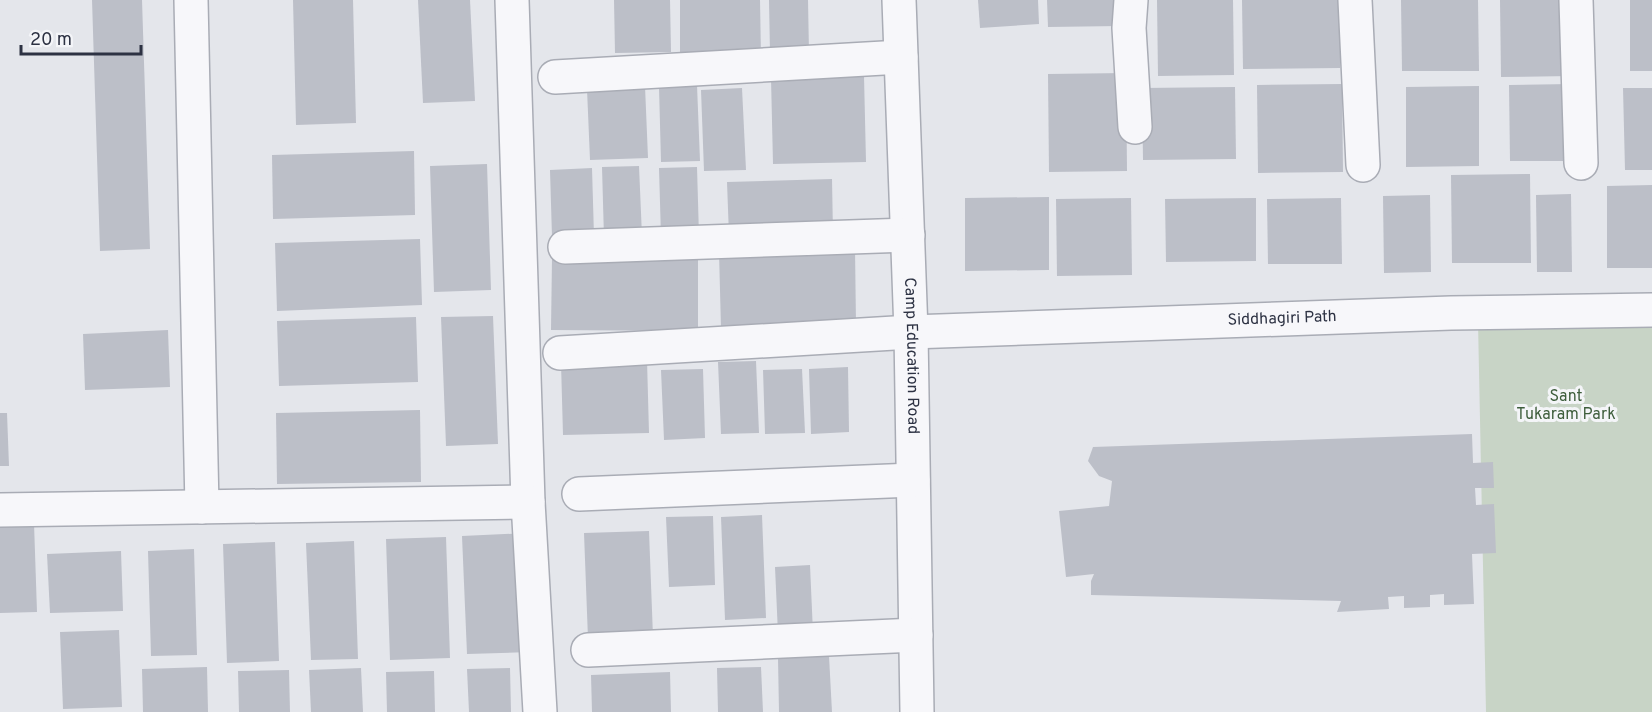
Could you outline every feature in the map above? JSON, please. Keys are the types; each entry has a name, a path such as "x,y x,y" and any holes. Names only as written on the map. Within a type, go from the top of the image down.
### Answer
{"street":[{"path":"191,0 202,507"},
{"path":"512,0 528,502 540,712"},
{"name":"Camp Education Road","path":"899,0 911,332 917,712"},
{"path":"1131,0 1129,28 1135,127"},
{"path":"1355,0 1363,165"},
{"path":"1576,0 1581,163"},
{"path":"555,77 901,57"},
{"path":"565,247 908,235"},
{"name":"Siddhagiri Path","path":"560,353 911,332 1451,313 1652,310"},
{"path":"579,494 914,480"},
{"path":"0,510 528,502"},
{"path":"588,650 916,635"}],"green space":[{"name":"Sant Tukaram Park","path":"1652,317 1652,712 1486,712 1478,322"}],"building":[{"path":"92,0 142,0 150,249 100,251"},
{"path":"293,0 353,0 356,123 296,125"},
{"path":"418,0 470,0 475,101 423,103"},
{"path":"614,0 670,0 671,52 615,53"},
{"path":"680,0 760,0 761,58 680,60"},
{"path":"769,0 808,0 809,53 770,53"},
{"path":"978,0 1038,0 1039,24 980,28"},
{"path":"1047,0 1118,0 1119,26 1048,27"},
{"path":"1157,0 1233,0 1234,75 1158,76"},
{"path":"1242,0 1340,0 1340,68 1243,69"},
{"path":"1401,0 1478,0 1479,71 1402,71"},
{"path":"1500,0 1570,0 1572,76 1501,77"},
{"path":"1630,0 1652,0 1652,71 1630,71"},
{"path":"1126,73 1127,171 1049,172 1048,74"},
{"path":"864,76 866,162 773,164 771,78"},
{"path":"1342,84 1343,172 1258,173 1257,85"},
{"path":"1571,84 1572,161 1510,161 1509,85"},
{"path":"697,85 700,161 661,162 659,87"},
{"path":"645,86 648,158 590,160 587,89"},
{"path":"1479,86 1479,166 1406,167 1406,87"},
{"path":"1235,87 1236,159 1143,160 1142,88"},
{"path":"742,88 746,170 704,171 701,90"},
{"path":"1623,88 1652,88 1652,170 1625,170"},
{"path":"414,151 415,215 273,219 272,155"},
{"path":"487,164 491,290 434,292 430,166"},
{"path":"639,166 642,236 604,238 602,167"},
{"path":"697,167 699,236 661,237 659,168"},
{"path":"592,168 594,236 552,237 550,170"},
{"path":"1530,174 1531,263 1452,263 1451,175"},
{"path":"832,179 833,234 729,236 727,182"},
{"path":"1652,185 1652,268 1607,268 1607,186"},
{"path":"1571,194 1572,272 1537,272 1536,195"},
{"path":"1430,195 1431,272 1384,273 1383,196"},
{"path":"1049,197 1049,270 965,271 965,198"},
{"path":"1131,198 1132,275 1057,276 1056,199"},
{"path":"1256,198 1256,261 1166,262 1165,199"},
{"path":"1341,198 1342,264 1268,264 1267,199"},
{"path":"420,239 422,305 277,311 275,243"},
{"path":"855,248 856,325 721,328 719,252"},
{"path":"552,258 698,259 698,331 551,330"},
{"path":"493,316 498,444 446,446 441,317"},
{"path":"416,317 418,382 279,386 277,321"},
{"path":"168,330 170,387 85,390 83,334"},
{"path":"647,360 649,433 563,435 561,363"},
{"path":"756,361 759,433 721,434 718,362"},
{"path":"848,367 849,432 811,434 809,369"},
{"path":"703,369 705,438 664,440 661,370"},
{"path":"802,369 805,433 765,434 763,370"},
{"path":"420,410 421,482 277,484 276,413"},
{"path":"0,413 7,413 9,466 0,466"},
{"path":"1472,434 1473,463 1493,462 1494,488 1475,488 1476,505 1494,504 1496,553 1472,554 1474,604 1444,605 1444,594 1430,595 1430,607 1404,608 1404,596 1388,597 1389,609 1337,612 1341,601 1091,595 1091,581 1094,574 1066,577 1059,511 1109,506 1112,481 1099,476 1088,461 1093,447"},
{"path":"762,515 766,618 725,620 721,517"},
{"path":"713,516 715,585 669,587 666,517"},
{"path":"34,523 37,612 0,613 0,524"},
{"path":"649,531 653,637 588,639 584,533"},
{"path":"527,533 530,652 467,654 462,536"},
{"path":"446,537 450,658 390,660 386,539"},
{"path":"354,541 358,659 311,660 306,543"},
{"path":"275,542 279,661 227,663 223,544"},
{"path":"194,549 197,655 151,656 148,551"},
{"path":"121,551 123,611 50,613 47,554"},
{"path":"810,565 813,633 778,634 775,567"},
{"path":"119,630 122,707 63,709 60,632"},
{"path":"829,656 832,712 779,712 778,658"},
{"path":"207,667 208,712 143,712 142,669"},
{"path":"761,667 763,712 718,712 717,668"},
{"path":"361,668 363,712 311,712 309,670"},
{"path":"510,668 511,712 469,712 467,669"},
{"path":"289,670 290,712 239,712 238,671"},
{"path":"434,671 435,712 387,712 386,672"},
{"path":"670,672 671,712 592,712 591,675"}]}
